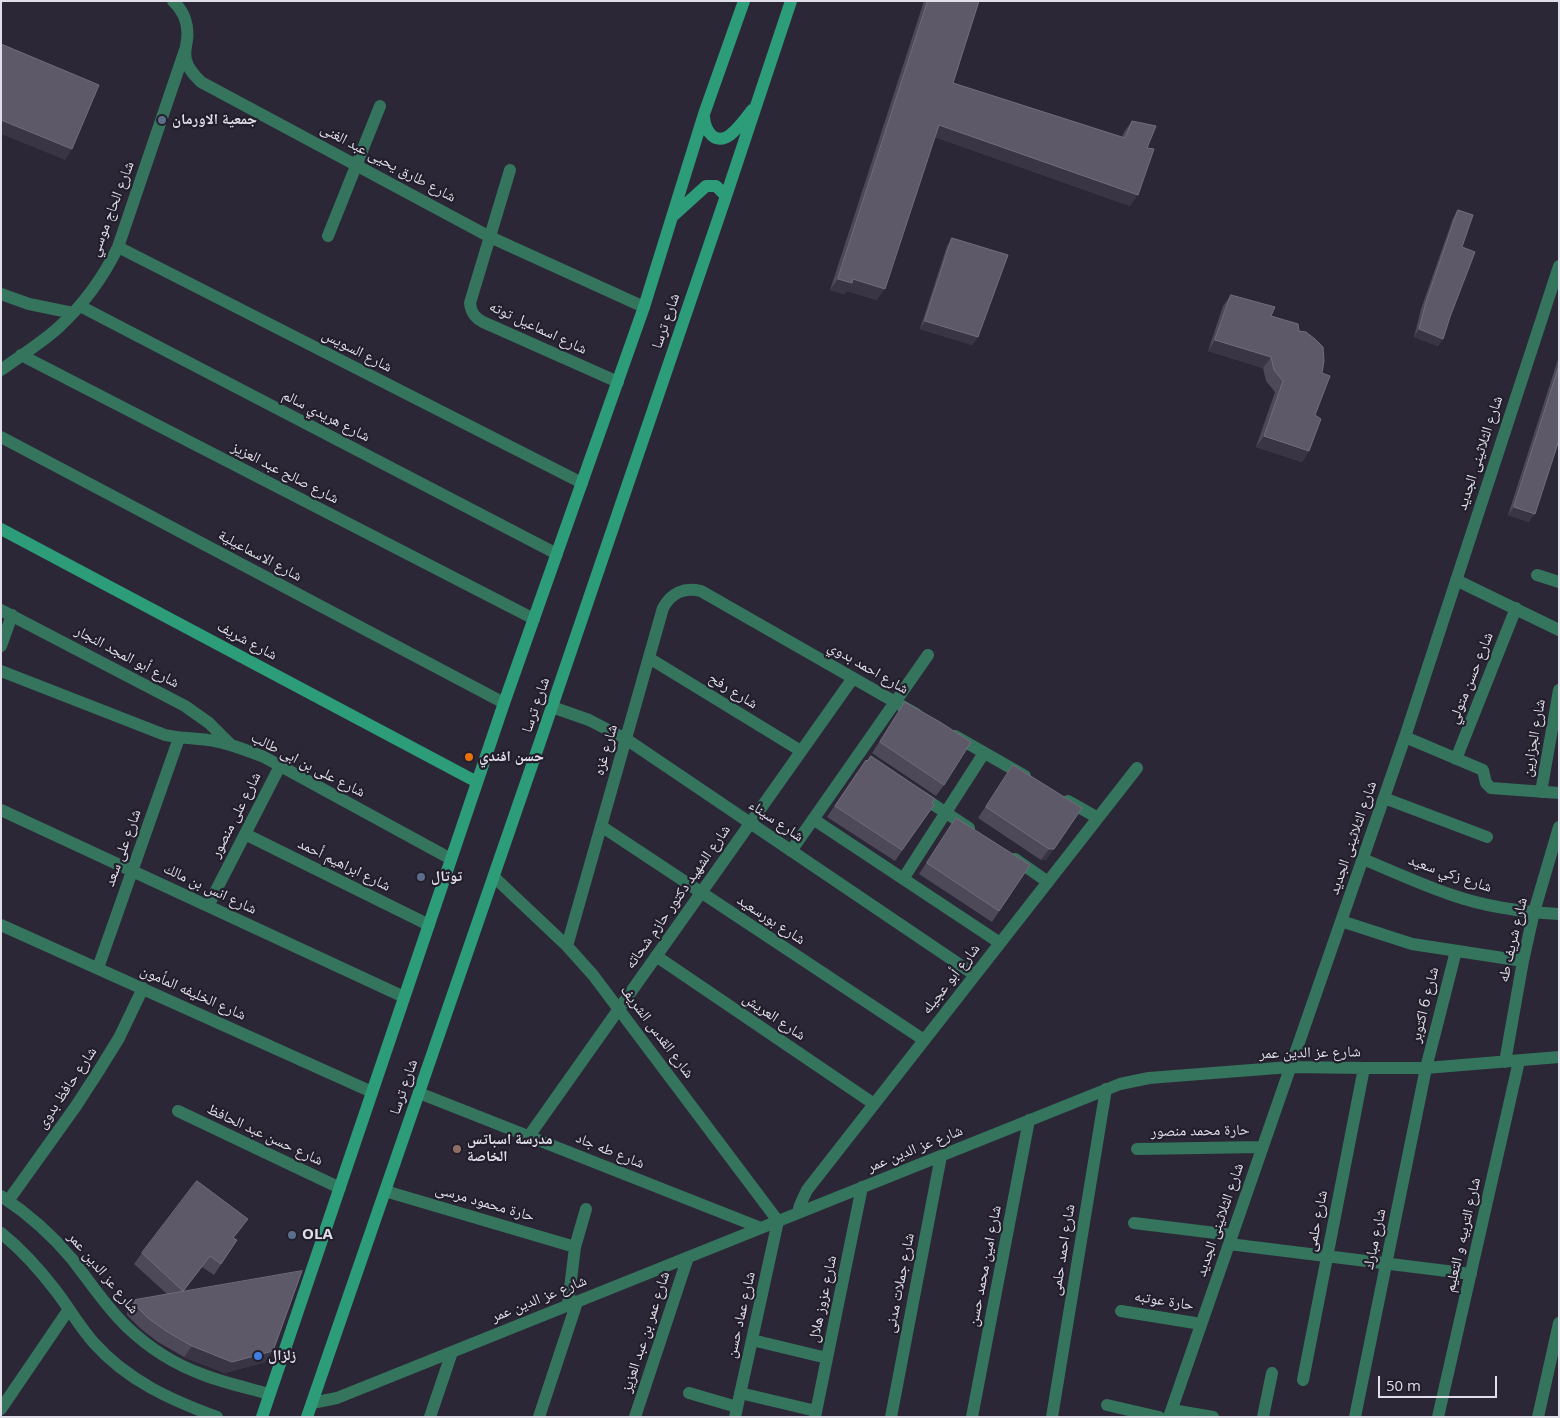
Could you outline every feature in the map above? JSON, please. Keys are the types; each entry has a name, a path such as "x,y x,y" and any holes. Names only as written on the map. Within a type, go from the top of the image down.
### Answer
{"main road":[{"name":"شارع ترسا","path":"262,1417 504,703 644,307 704,114 744,1"},
{"name":"شارع ترسا","path":"308,1417 552,707 791,1"},
{"path":"704,114 704,126 707,131 712,136 725,138 731,134 756,105"},
{"path":"672,216 706,186 716,186 726,196"},
{"name":"شارع شريف","path":"1,529 477,782"}],"street":[{"name":"شارع طارق يحيى عبد الغنى","path":"172,1 182,12 186,21 188,30 185,50 189,68 202,82 490,237 644,307"},
{"name":"شارع الحاج موسي","path":"1,370 57,329 76,310 101,278 118,247 185,50"},
{"path":"328,236 380,106"},
{"name":"شارع اسماعيل توته","path":"510,170 470,308 475,317 483,322 618,382"},
{"name":"شارع السويس","path":"118,247 582,483"},
{"name":"شارع الثلاثينى الجديد","path":"1170,1413 1405,738 1559,266"},
{"name":"شارع هريدي سالم","path":"1,294 29,304 76,310 557,554"},
{"name":"شارع صالح عبد العزيز","path":"21,355 534,619"},
{"name":"شارع الاسماعيلية","path":"1,437 504,703"},
{"path":"1537,575 1559,582"},
{"path":"1456,580 1559,630"},
{"name":"شارع غزه","path":"567,946 663,608 666,602 676,593 688,589 701,591"},
{"name":"شارع احمد بدوي","path":"701,591 927,721"},
{"name":"شارع حسن متولي","path":"1456,758 1516,608"},
{"path":"1,646 7,612"},
{"name":"شارع أبو المجد النجار","path":"7,612 184,706 209,723 230,744"},
{"path":"791,851 813,819 863,756 895,702 928,655"},
{"name":"شارع رفح","path":"649,658 801,751"},
{"name":"شارع على بن ابى طالب","path":"1,671 157,733 180,738 230,744 264,758 451,859"},
{"name":"شارع الشهيد دكتور حازم شحاته","path":"529,1136 853,678"},
{"name":"شارع الجزارين","path":"1541,792 1559,690"},
{"name":"شارع سيناء","path":"552,707 589,720 626,739 975,975"},
{"path":"944,730 1033,781"},
{"name":"شارع على سعد","path":"98,968 180,738"},
{"path":"1405,738 1483,770 1486,783 1491,788 1559,793"},
{"path":"903,878 984,753"},
{"name":"شارع على منصور","path":"208,906 280,766"},
{"name":"شارع أبو عجيله","path":"798,1213 807,1190 1137,768"},
{"path":"906,786 977,834"},
{"path":"1057,795 1098,818"},
{"path":"1384,798 1487,837"},
{"name":"شارع انس بن مالك","path":"1,810 404,997"},
{"path":"813,819 1000,943"},
{"name":"شارع بورسعيد","path":"601,826 924,1040"},
{"name":"شارع شريف طه","path":"1505,1062 1523,960 1534,912 1559,827"},
{"name":"شارع ابراهيم أحمد","path":"245,834 429,926"},
{"path":"1001,850 1048,882"},
{"name":"شارع زكي سعيد","path":"1363,859 1453,896 1493,906 1559,914"},
{"name":"شارع القدس الشريف","path":"494,877 567,946 593,975 778,1221"},
{"path":"1341,920 1412,944 1523,960"},
{"name":"شارع الخليفه المأمون","path":"1,925 372,1092"},
{"name":"شارع 6 اكتوبر","path":"1426,1068 1456,951"},
{"name":"شارع العريش","path":"656,956 874,1104"},
{"name":"شارع حافظ بدوى","path":"5,1198 76,1106 119,1038 142,988"},
{"name":"شارع عز الدين عمر","path":"312,1403 337,1398 1106,1089 1134,1080 1290,1067 1426,1068 1559,1057"},
{"name":"شارع التربيه و التعليم","path":"1438,1417 1519,1061"},
{"name":"شارع حلمى","path":"1303,1380 1364,1068"},
{"name":"شارع مبارك","path":"1355,1417 1426,1068"},
{"name":"شارع احمد حلمى","path":"1052,1417 1106,1089"},
{"name":"شارع طه جاد","path":"419,1093 761,1228"},
{"name":"شارع حسن عبد الحافظ","path":"178,1111 340,1188"},
{"name":"شارع امين محمد حسن","path":"972,1417 1029,1120"},
{"name":"حارة محمد منصور","path":"1137,1149 1262,1147"},
{"name":"شارع جملات مدنى","path":"891,1417 941,1156"},
{"name":"شارع عزوز هلال","path":"815,1414 862,1187"},
{"name":"حارة محمود مرسى","path":"385,1192 575,1247"},
{"name":"شارع عز الدين عمر","path":"5,1198 57,1242 112,1312 145,1342 183,1366 204,1375 269,1394"},
{"path":"539,1417 573,1303 575,1247 586,1209"},
{"name":"شارع عماد حسن","path":"736,1412 778,1221"},
{"path":"1134,1224 1327,1256 1470,1274"},
{"path":"1,1233 32,1262 52,1285 81,1327 112,1361 149,1388 217,1417"},
{"name":"شارع عمر بن عبد العزيز","path":"635,1417 688,1258"},
{"path":"1,1409 69,1309"},
{"name":"حارة عوتبه","path":"1121,1311 1201,1324"},
{"path":"1538,1417 1559,1323"},
{"path":"752,1340 827,1358"},
{"path":"430,1417 452,1352"},
{"path":"1263,1417 1272,1373"},
{"path":"689,1393 736,1412"},
{"path":"740,1393 815,1414"},
{"path":"1107,1405 1159,1417"},
{"path":"1170,1413 1213,1417"}],"building":[{"path":"928,1 979,1 953,83 1125,138 1132,121 1156,126 1147,148 1154,149 1138,195 939,125 885,289 853,279 852,283 838,279"},
{"path":"1,44 99,85 72,149 1,120"},
{"path":"1458,210 1473,215 1462,247 1475,252 1443,339 1419,329 1426,302"},
{"path":"952,238 1008,255 978,337 925,321"},
{"path":"1231,295 1275,307 1271,316 1298,324 1299,331 1306,332 1323,347 1324,361 1322,373 1330,376 1315,415 1321,419 1309,451 1264,436 1283,381 1274,370 1271,357 1215,340"},
{"path":"1559,366 1559,440 1535,514 1514,507"},
{"path":"905,702 971,742 944,785 880,742"},
{"path":"871,756 935,799 932,803 934,805 902,850 835,806 866,760"},
{"path":"1013,765 1082,808 1054,849 1049,849 986,807"},
{"path":"956,818 1030,865 999,911 927,863"},
{"path":"197,1181 248,1219 233,1238 237,1240 221,1264 210,1256 183,1291 142,1253"},
{"path":"302,1271 273,1351 232,1362 192,1346 166,1331 148,1318 134,1304 135,1300"}],"place":[{"name":"جمعية الاورمان","path":"162,120"},
{"name":"حسن افندي","path":"469,757"},
{"name":"توتال","path":"421,877"},
{"name":"مدرسة اسباتس الخاصة","path":"457,1149"},
{"name":"OLA","path":"292,1235"},
{"name":"زلزال","path":"258,1356"}]}
